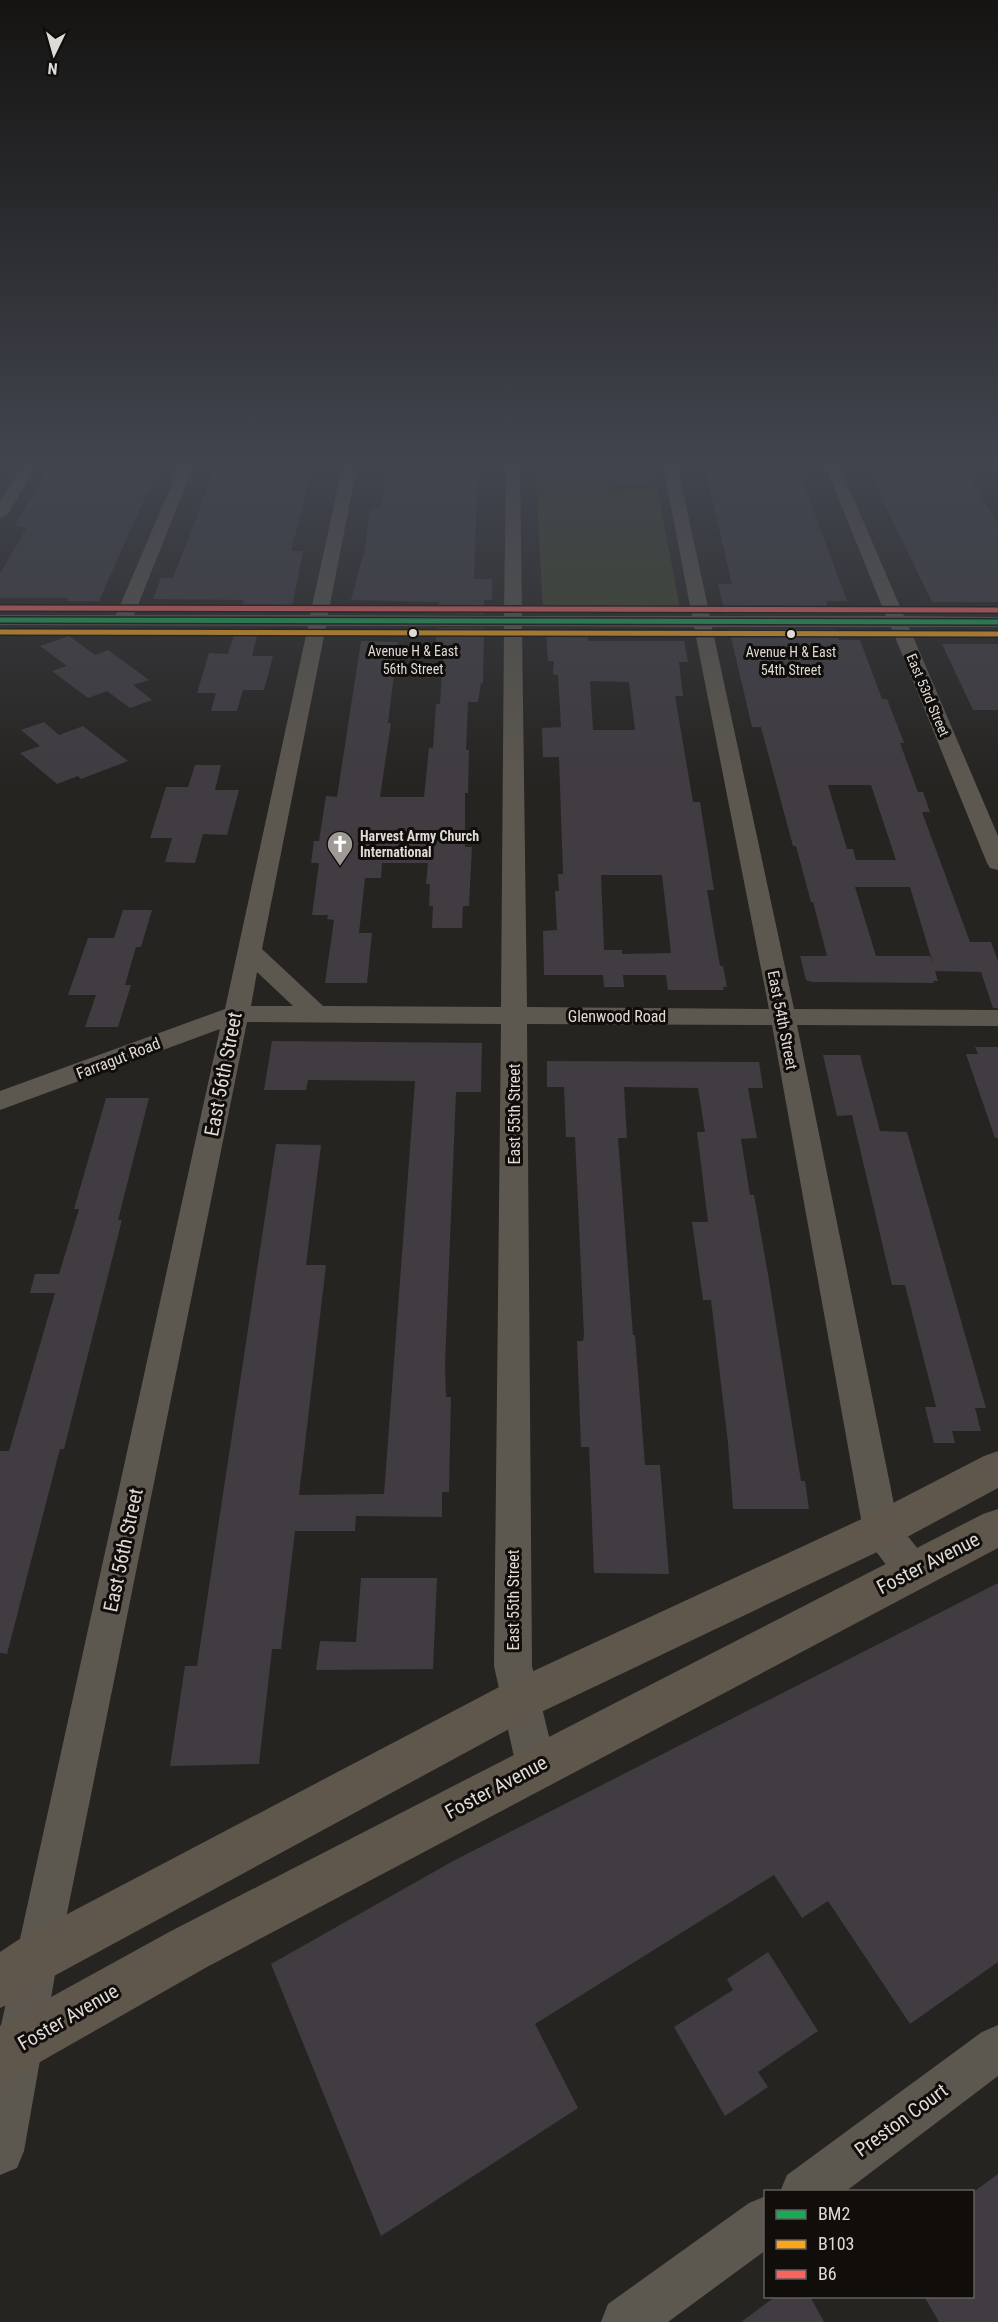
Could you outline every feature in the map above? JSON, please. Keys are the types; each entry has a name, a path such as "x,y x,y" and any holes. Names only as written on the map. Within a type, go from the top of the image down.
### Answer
{"main road":[{"path":"18,1970 519,1700 881,1530 998,1468"},
{"name":"Foster Avenue","path":"10,2050 189,1949 998,1527"}],"street":[{"path":"122,621 144,568"},
{"name":"East 56th Street","path":"0,2151 18,1970 235,1014 329,568"},
{"name":"East 55th Street","path":"514,568 515,1343 513,1666 536,1766"},
{"name":"East 54th Street","path":"690,568 783,1017 881,1530 913,1571"},
{"name":"East 53rd Street","path":"875,568 998,862"},
{"path":"0,620 998,622"},
{"path":"249,950 317,1015"},
{"name":"Glenwood Road","path":"235,1014 998,1018"},
{"name":"Farragut Road","path":"0,1101 235,1014"},
{"name":"Preston Court","path":"807,2190 998,2049"},
{"path":"626,2322 764,2221"}],"green space":[{"path":"541,568 672,568 680,608 543,608"}],"building":[{"path":"3,568 113,568 99,601 67,601 68,598 0,598 0,574"},
{"path":"177,568 300,568 292,607 265,607 264,613 240,613 244,600 153,599 161,578 173,578"},
{"path":"360,568 474,568 474,579 492,579 492,600 484,600 484,614 438,613 439,602 351,600"},
{"path":"728,568 835,568 847,601 826,601 830,614 725,614 718,584 732,584"},
{"path":"916,568 998,568 998,602 932,602"},
{"path":"236,628 259,628 252,656 273,656 264,690 243,690 237,711 211,711 216,693 197,693 209,653 228,654"},
{"path":"437,628 484,628 483,683 481,683 478,702 468,702 466,750 469,750 468,793 465,793 465,847 472,847 469,906 463,906 462,928 432,928 433,906 429,906 430,884 426,884 428,863 382,863 381,878 365,878 359,933 372,933 367,983 325,983 334,920 327,919 328,915 312,915 319,863 311,863 314,841 319,841 326,796 337,797 361,641 398,642 388,723 391,723 380,797 424,797 429,748 433,748 436,704 440,704 443,657 435,657"},
{"path":"729,629 835,629 839,640 860,640 882,699 887,699 904,743 900,743 918,792 923,792 930,812 922,812 970,942 991,942 998,961 998,1008 993,1008 981,972 935,971 938,981 933,981 934,983 812,982 806,980 800,956 827,956 796,846 793,846 761,727 752,727","holes":["828,785 871,785 896,860 856,860 853,849 847,849","855,887 910,887 934,967 930,956 876,956"]},
{"path":"546,634 587,634 588,641 684,641 688,662 679,662 683,696 675,696 693,802 700,802 714,890 707,890 720,966 723,966 727,987 723,987 724,990 668,990 666,975 623,975 624,987 604,987 603,975 544,975 543,931 557,930 555,891 559,891 558,874 563,874 559,757 543,757 542,728 561,727 558,675 553,674 554,661 548,661","holes":["590,681 629,682 635,730 593,730","601,875 662,875 671,953 622,954 622,950 604,950"]},
{"path":"69,636 95,655 108,650 149,680 133,685 152,700 130,708 107,691 88,698 52,671 67,666 40,646"},
{"path":"942,644 998,644 998,710 973,710"},
{"path":"44,722 59,735 83,726 128,761 81,779 78,776 57,784 20,753 40,746 21,730"},
{"path":"195,765 221,765 215,790 239,790 227,835 203,834 195,863 165,862 172,838 150,838 166,787 188,787"},
{"path":"123,910 152,910 141,947 136,947 125,985 131,985 118,1027 85,1027 96,995 68,995 88,938 114,938"},
{"path":"272,1041 482,1043 481,1092 456,1092 445,1364 446,1397 451,1397 449,1492 442,1492 442,1517 356,1516 355,1531 295,1531 281,1649 272,1649 259,1764 170,1766 185,1666 197,1666 276,1144 321,1145 306,1265 326,1265 299,1495 384,1494 415,1081 308,1080 306,1090 264,1090"},
{"path":"975,1047 998,1047 998,1138 995,1138 966,1054 978,1054"},
{"path":"823,1055 860,1055 880,1131 907,1132 986,1408 975,1408 981,1431 952,1431 955,1443 934,1443 925,1407 936,1407 905,1285 892,1285 852,1115 837,1116"},
{"path":"547,1061 759,1062 763,1088 748,1088 757,1138 741,1139 750,1195 754,1195 769,1280 801,1481 805,1481 809,1509 733,1509 728,1443 711,1300 703,1300 692,1222 708,1222 697,1132 705,1132 698,1088 624,1087 627,1138 618,1138 645,1465 660,1465 669,1574 594,1573 589,1447 581,1447 577,1341 583,1341 584,1335 575,1137 566,1137 564,1087 547,1087"},
{"path":"106,1098 149,1098 118,1220 122,1220 64,1449 60,1449 7,1654 0,1653 0,1451 9,1451 55,1293 30,1293 35,1274 59,1274 79,1209 74,1209"},
{"path":"361,1578 437,1578 433,1669 316,1670 320,1641 356,1642"},
{"path":"998,1583 998,1962 910,2024 828,1901 802,1918 774,1875 535,2024 578,2108 381,2236 271,1964 453,1861"},
{"path":"768,1952 818,2031 758,2072 768,2087 725,2116 674,2027 733,1990 727,1979"},
{"path":"998,2174 998,2322 939,2322 925,2298 974,2298 974,2192"},
{"path":"773,2298 811,2298 824,2322 741,2322"}],"transit line":[{"name":"B6","path":"0,608 998,610"},
{"name":"BM2","path":"0,620 998,622"},
{"name":"B103","path":"0,632 998,634"}],"place":[{"name":"Avenue H & East 56th Street","path":"413,633"},
{"name":"Avenue H & East 54th Street","path":"791,634"},
{"name":"Harvest Army Church International","path":"340,867"}]}
